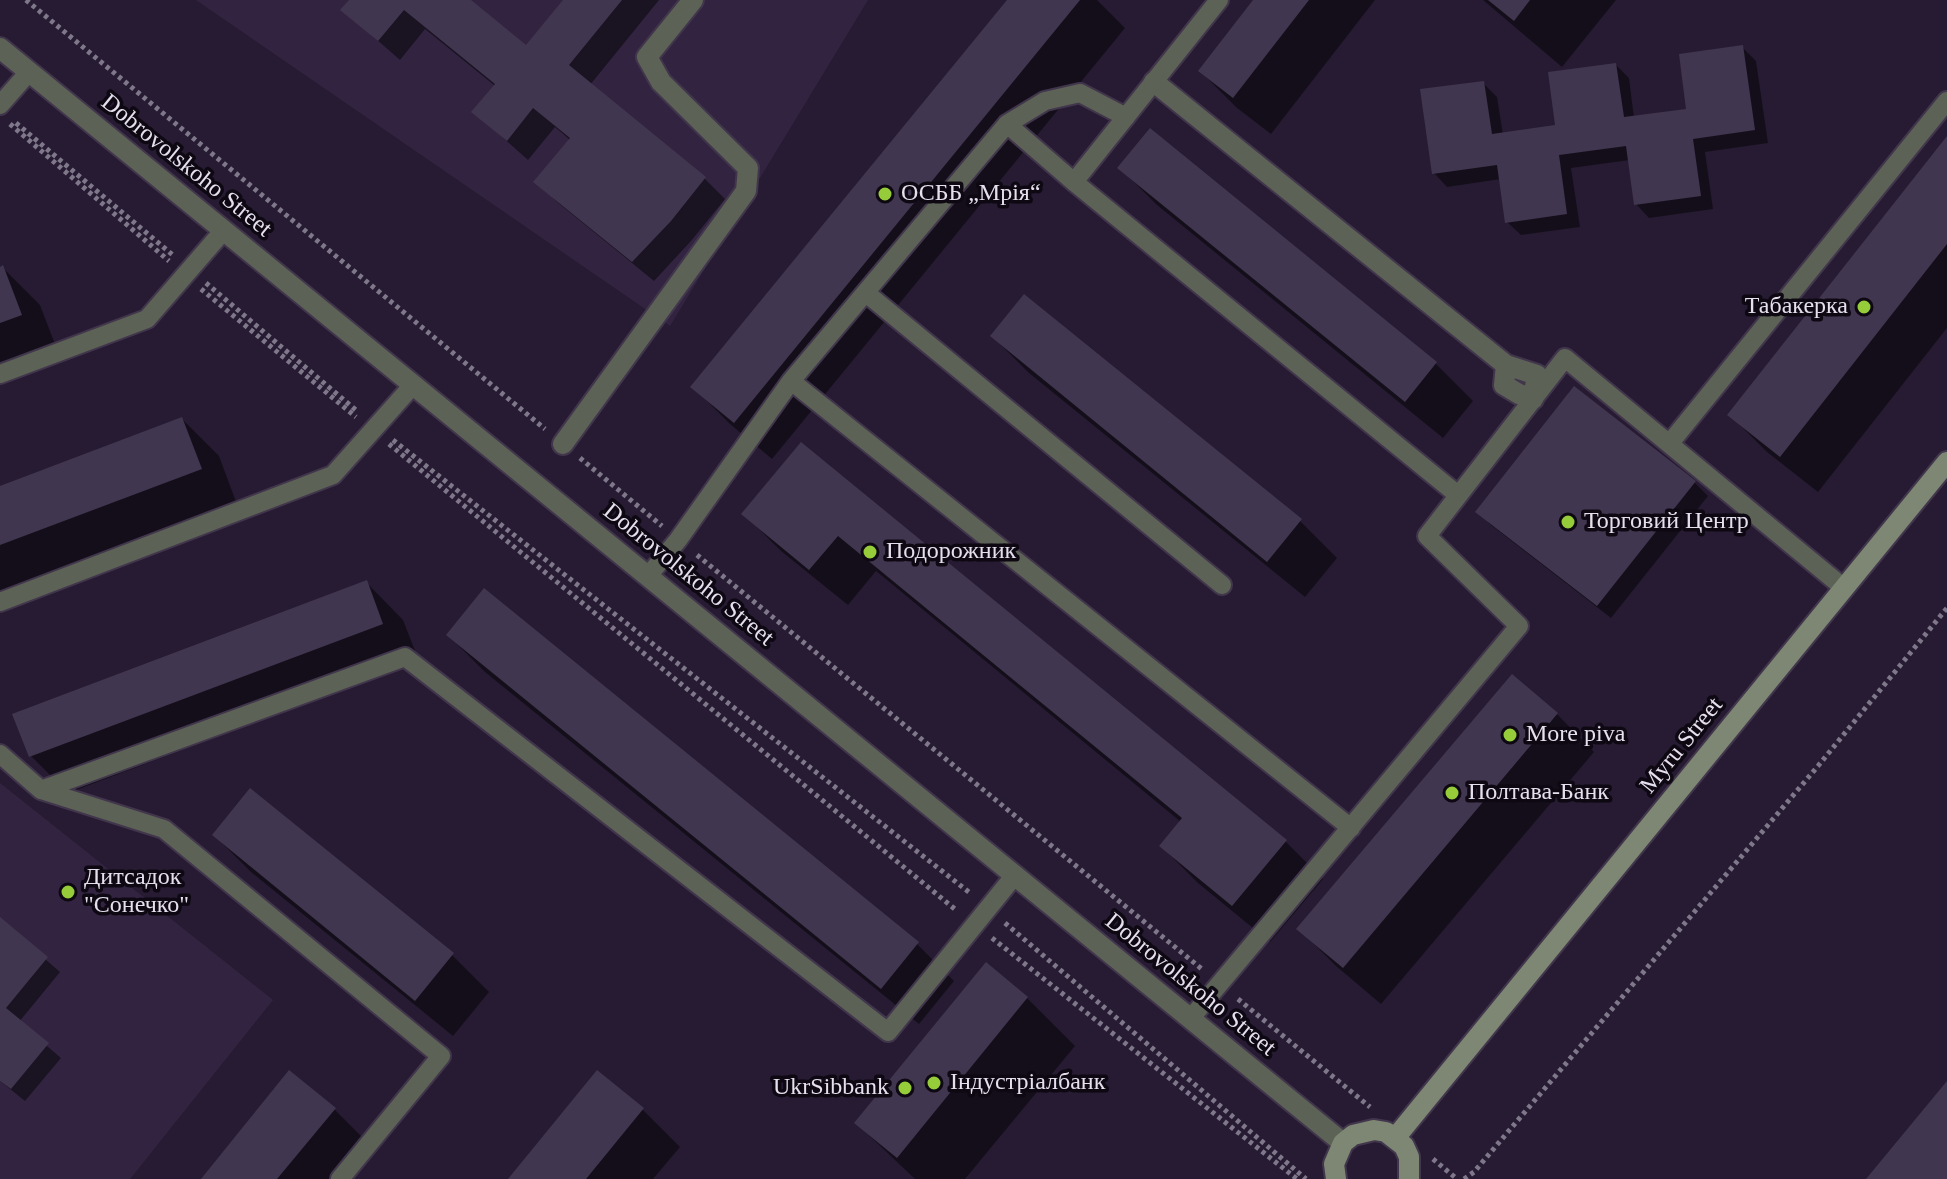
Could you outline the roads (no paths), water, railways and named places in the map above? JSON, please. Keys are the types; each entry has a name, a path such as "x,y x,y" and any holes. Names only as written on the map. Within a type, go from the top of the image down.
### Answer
{"main road":[{"name":"Myru Street","path":"1398,1134 1947,462"},
{"path":"1336,1179 1334,1164 1343,1143 1363,1131 1398,1134 1409,1157 1409,1179"}],"street":[{"path":"563,444 746,191 748,168 661,82 647,57 693,0"},
{"name":"Dobrovolskoho Street","path":"0,48 1343,1143"},
{"path":"1154,82 1506,365 1504,385 1533,399"}],"lane":[{"path":"1074,182 1219,0"},
{"path":"2,112 29,72"},
{"path":"648,576 678,540 791,381 1007,124 1045,101 1080,93 1126,117"},
{"path":"1670,443 1947,101"},
{"path":"1007,124 1458,495"},
{"path":"0,374 147,319 224,230"},
{"path":"866,293 1222,585"},
{"path":"1191,1018 1519,626 1427,536 1565,358 1844,588"},
{"path":"791,381 1351,828"},
{"path":"0,602 333,475 413,385"},
{"path":"41,790 405,657 888,1032 1015,875"},
{"path":"0,754 41,790 164,829 441,1056 340,1179"}],"place":[{"name":"ОСББ „Мрія“","path":"885,194"},
{"name":"Табакерка","path":"1864,307"},
{"name":"Торговий Центр","path":"1568,522"},
{"name":"Подорожник","path":"870,552"},
{"name":"More piva","path":"1510,735"},
{"name":"Полтава-Банк","path":"1452,793"},
{"name":"Дитсадок \"Сонечко\"","path":"68,892"},
{"name":"Індустріалбанк","path":"934,1083"},
{"name":"UkrSibbank","path":"905,1088"}]}
